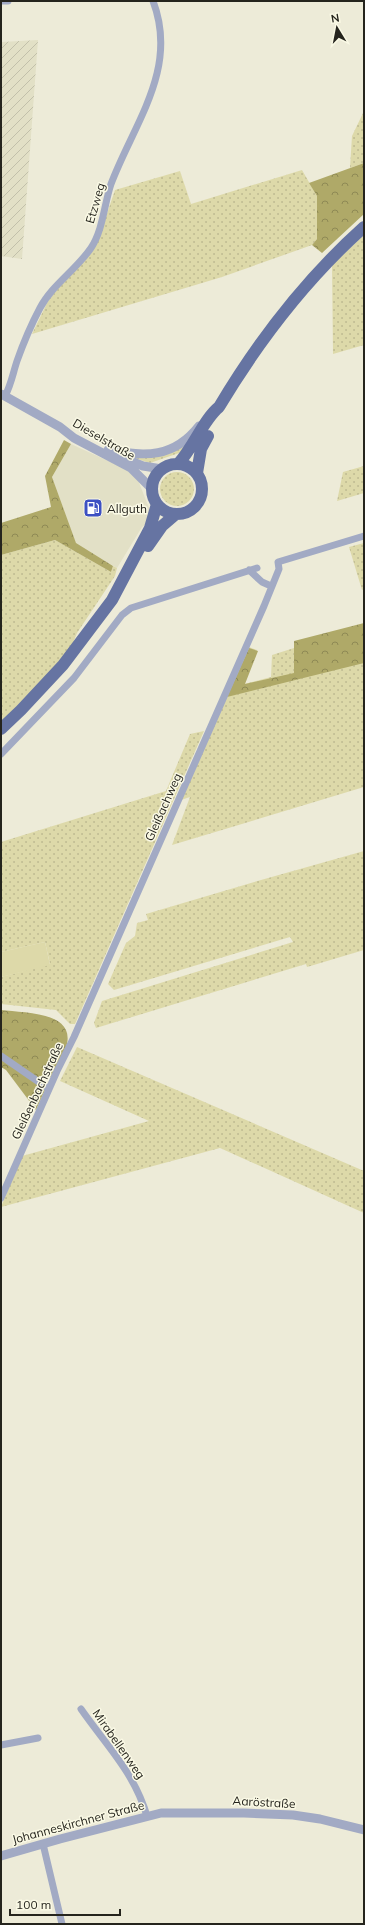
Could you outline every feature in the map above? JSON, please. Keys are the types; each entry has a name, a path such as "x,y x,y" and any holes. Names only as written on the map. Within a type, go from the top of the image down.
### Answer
{"main road":[{"path":"178,464 193,446 253,353 292,302 314,275 364,226"},
{"path":"196,473 201,450 218,415 216,410"},
{"path":"117,591 119,584 150,528 157,504 152,489 153,481 162,469 170,465 178,464 188,466 196,473 201,481 202,491 200,500 194,508 186,512 176,514 169,512 157,504"},
{"path":"1,729 63,665 117,591 124,586 162,526 176,514"}],"street":[{"path":"1,2 8,1"},
{"name":"Etzweg","path":"3,395 40,308 51,292 81,259 94,242 111,185 153,91 162,45 161,24 153,1"},
{"name":"Dieselstraße","path":"3,395 60,427 127,460 143,466 162,469"},
{"path":"108,450 143,455 170,449 182,442 216,410"},
{"name":"Dieselstraße","path":"60,427 74,438 131,468 152,489"},
{"name":"Gleißachweg","path":"74,1037 264,606 279,569 278,562 364,536"},
{"path":"1,754 74,678 122,615 131,608 257,568"},
{"path":"249,570 262,582 271,586"},
{"name":"Gleißenbachstraße","path":"1,1198 49,1089 74,1037"},
{"path":"1,1056 49,1089"},
{"name":"Mirabellenweg","path":"81,1709 132,1778 141,1797 147,1816"},
{"path":"1,1744 38,1738"},
{"name":"Aaröstraße","path":"161,1813 244,1812 293,1815 364,1830"},
{"name":"Johanneskirchner Straße","path":"1,1856 161,1813"},
{"path":"43,1844 62,1924"}],"shaded area":[{"path":"38,40 22,259 1,256 1,42"},
{"path":"364,111 364,163 350,168 352,136"},
{"path":"302,170 317,196 317,239 312,245 222,277 32,334 48,301 99,237 115,190 180,171 191,204"},
{"path":"364,235 364,345 333,354 332,265"},
{"path":"71,444 126,469 138,480 149,508 150,513 146,524 142,527 117,568 76,544 52,477"},
{"path":"186,444 182,452 150,463 128,456"},
{"path":"364,466 364,493 337,501 343,472"},
{"path":"180,472 187,474 192,479 194,489 192,499 187,504 174,506 167,504 162,499 160,486 162,479 167,474"},
{"path":"55,540 111,572 113,566 117,568 115,576 60,661 25,699 1,722 1,555"},
{"path":"364,543 364,589 362,590 349,547"},
{"path":"249,647 257,650 244,684 271,677 272,655 294,648 295,671 364,654 364,787 172,845 190,797 181,800"},
{"path":"204,731 75,1024 70,1024 56,1010 1,1004 1,977 50,964 45,942 1,952 1,842 166,791 190,734"},
{"path":"364,851 364,950 307,967 306,964 96,1028 94,1023 102,1001 293,942 290,937 114,990 108,984 126,943 135,936 137,923 148,920 146,914"},
{"path":"45,942 50,965 1,977 1,952"},
{"path":"77,1047 364,1171 364,1213 220,1148 1,1207 22,1156 149,1121 60,1081"}],"green space":[{"path":"364,163 364,214 322,253 312,245 317,239 317,196 309,183"},
{"path":"64,440 71,444 52,477 76,543 113,566 111,572 55,540 1,555 1,523 51,507 45,476"},
{"path":"364,623 364,663 227,697 249,648 258,651 245,684 294,673 294,641"},
{"path":"1,1010 33,1013 45,1016 63,1025 67,1033 66,1048 51,1077 39,1076 37,1083 45,1090 36,1110 6,1070 1,1067"}],"place":[{"name":"Allguth","path":"93,508"}]}
